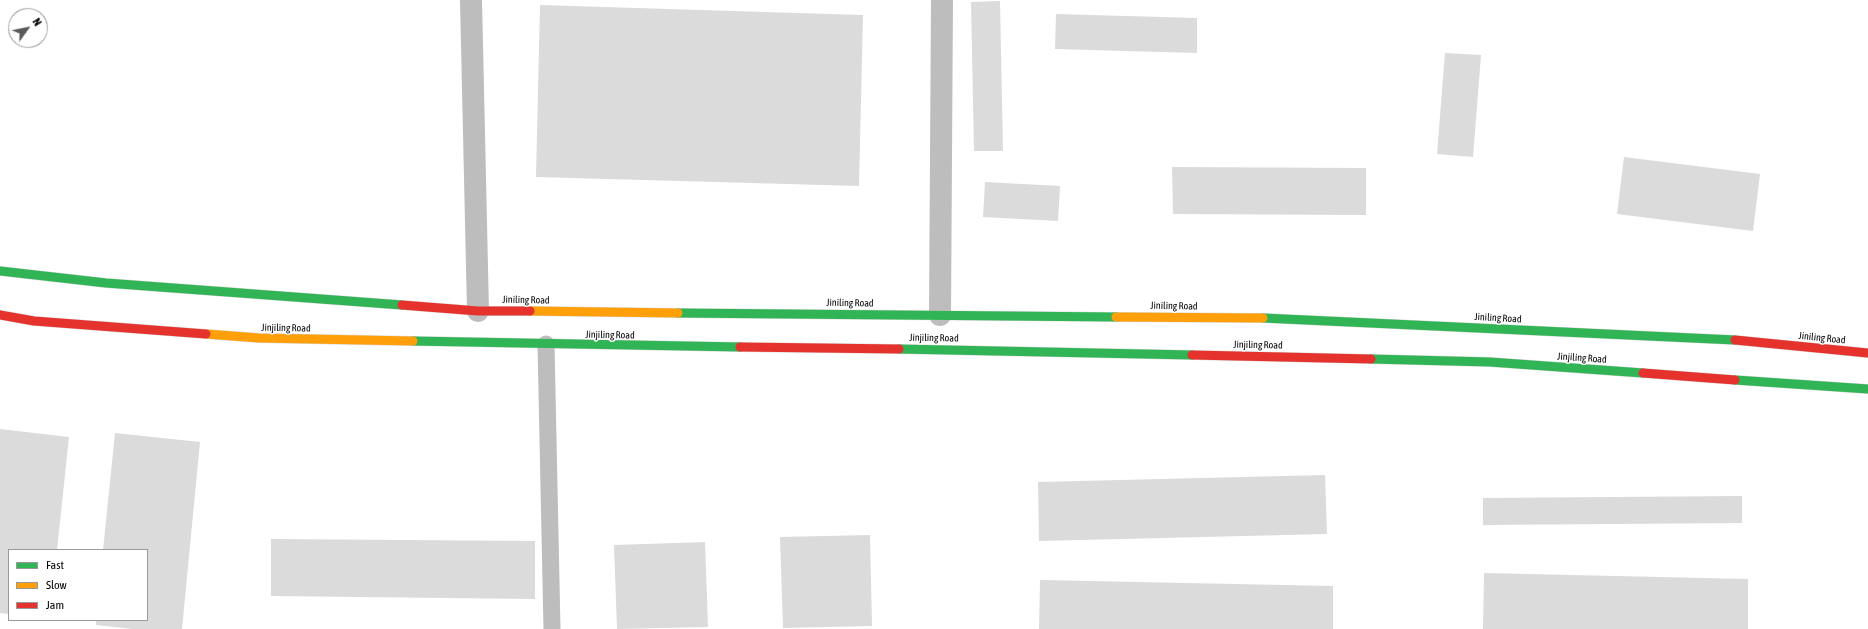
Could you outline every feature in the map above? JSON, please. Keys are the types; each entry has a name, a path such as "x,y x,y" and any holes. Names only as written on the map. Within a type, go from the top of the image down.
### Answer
{"main road":[{"path":"0,271 106,283 478,311"},
{"name":"Jiniling Road","path":"478,311 1260,318 1738,340 1868,353"},
{"name":"Jinjiling Road","path":"0,316 34,321 259,338 546,344 999,350 1490,362 1868,389"}],"street":[{"path":"470,0 478,311"},
{"path":"940,315 942,0"}],"lane":[{"path":"546,344 552,629"}],"building":[{"path":"1000,1 1003,151 974,151 971,2"},
{"path":"540,5 863,15 859,186 536,177"},
{"path":"1056,14 1197,18 1197,53 1055,49"},
{"path":"1445,53 1481,55 1473,157 1437,154"},
{"path":"1624,157 1760,174 1753,231 1617,214"},
{"path":"1172,167 1366,168 1366,215 1173,214"},
{"path":"985,182 1060,186 1058,221 983,217"},
{"path":"0,429 69,437 57,549 8,549 8,614 0,613"},
{"path":"115,433 200,442 182,629 133,629 96,625 96,621 148,621 148,549 103,549"},
{"path":"1325,475 1327,534 1039,541 1038,482"},
{"path":"1742,496 1742,523 1483,525 1483,498"},
{"path":"870,535 872,626 783,628 780,537"},
{"path":"271,539 535,541 535,599 271,596"},
{"path":"705,542 708,627 617,629 614,545"},
{"path":"1484,573 1748,579 1748,629 1483,629"},
{"path":"1040,580 1333,586 1333,629 1039,629"}],"traffic: fast":[{"path":"0,271 106,283 402,305"},
{"path":"678,313 1116,317"},
{"path":"1263,318 1735,340"},
{"path":"413,341 740,347"},
{"path":"899,349 1192,355"},
{"path":"1371,359 1490,362 1643,373"},
{"path":"1735,380 1868,389"}],"traffic: slow":[{"path":"530,311 678,313"},
{"path":"1116,317 1263,318"},
{"path":"206,334 259,338 413,341"}],"traffic: jam":[{"path":"402,305 478,311 530,311"},
{"path":"0,315 34,321 206,334"},
{"path":"1735,340 1868,353"},
{"path":"740,347 899,349"},
{"path":"1192,355 1371,359"},
{"path":"1643,373 1735,380"}]}
